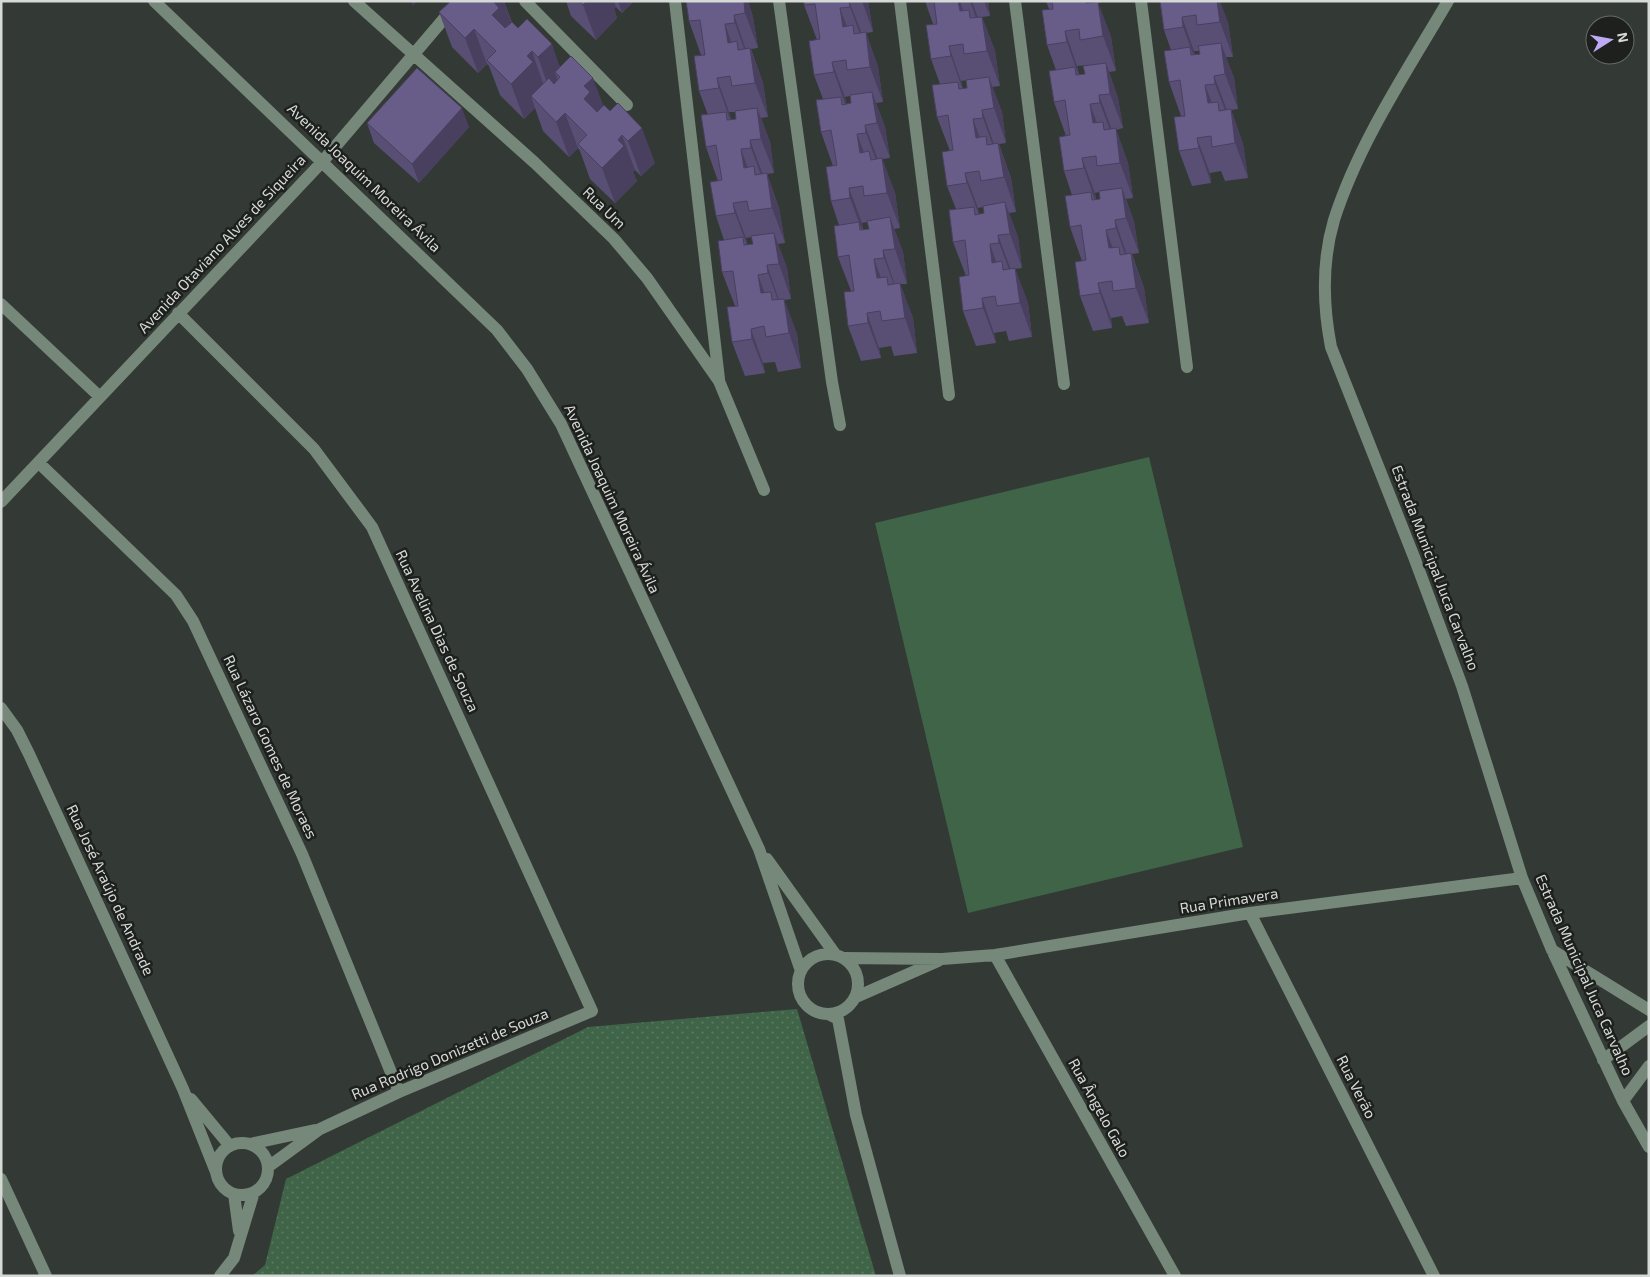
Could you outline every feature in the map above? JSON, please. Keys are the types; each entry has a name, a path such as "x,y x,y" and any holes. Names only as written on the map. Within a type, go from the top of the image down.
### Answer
{"street":[{"name":"Avenida Joaquim Moreira Ávila","path":"154,1 323,160 497,330 527,369 561,424 759,849 801,971"},
{"name":"Rua Um","path":"354,1 535,163 614,240 667,303 719,381 764,490"},
{"name":"Avenida Otaviano Alves de Siqueira","path":"1,502 323,160 459,1"},
{"path":"525,1 627,105"},
{"path":"674,1 719,381"},
{"path":"779,1 832,382 840,425"},
{"path":"900,1 949,395"},
{"path":"1015,1 1064,384"},
{"path":"1141,1 1187,367"},
{"name":"Estrada Municipal Juca Carvalho","path":"1448,1 1379,119 1347,187 1334,221 1326,266 1324,301 1331,348 1414,557 1462,686 1522,878 1552,950 1603,1060 1649,1147"},
{"path":"1,304 100,398"},
{"name":"Rua Avelina Dias de Souza","path":"178,314 314,449 372,527 592,1011"},
{"name":"Rua Lázaro Gomes de Moraes","path":"39,463 176,595 193,621 302,854 399,1092"},
{"name":"Rua José Araújo de Andrade","path":"1,708 17,730 29,754 184,1089 216,1172"},
{"name":"Avenida Joaquim Moreira Ávila","path":"759,849 840,956"},
{"name":"Rua Primavera","path":"840,956 942,959 995,955 1250,913 1522,878"},
{"name":"Rua Verão","path":"1250,913 1434,1276"},
{"path":"1552,950 1649,1010"},
{"path":"830,1015 850,1006 856,997 859,986 858,975 853,966 840,956 825,954 815,956 801,971 798,990 810,1008 838,1019 856,1115 900,1276"},
{"name":"Rua Ângelo Galo","path":"995,955 1175,1276"},
{"name":"Rua Primavera","path":"856,997 942,959"},
{"name":"Rua Rodrigo Donizetti de Souza","path":"250,1144 320,1128 399,1092 592,1011"},
{"path":"1603,1060 1649,1026"},
{"path":"1623,1101 1649,1066"},
{"name":"Rua José Araújo de Andrade","path":"184,1089 230,1146"},
{"name":"Rua Rodrigo Donizetti de Souza","path":"268,1167 320,1128"},
{"path":"240,1143 250,1144 262,1153 268,1167 262,1186 254,1192 244,1195 234,1194 225,1190 216,1172 222,1152 230,1146 240,1143"},
{"path":"1,1179 46,1276"},
{"path":"220,1276 234,1258 254,1192"},
{"path":"234,1194 240,1236"}],"green space":[{"path":"1149,457 1243,847 968,913 875,523"},
{"path":"797,1009 876,1276 252,1276 265,1265 286,1179 588,1027"}],"building":[{"path":"451,1 495,1 499,8 492,15 505,28 512,22 518,28 527,19 552,44 538,57 532,51 527,56 533,62 511,84 487,60 496,51 474,29 465,38 439,12"},
{"path":"579,1 587,1 583,5"},
{"path":"686,1 744,1 745,13 734,15 735,23 725,24 728,43 737,41 738,50 750,48 755,83 732,86 730,76 717,78 719,88 699,91 694,56 705,55 700,20 689,21"},
{"path":"804,1 849,1 850,7 840,8 843,27 853,25 854,34 866,32 870,67 847,70 846,60 832,62 834,72 814,75 809,41 820,39 815,4 804,5"},
{"path":"934,1 958,1 960,11 969,10 970,18 982,17 987,51 964,54 963,44 949,46 951,56 931,59 926,25 937,24"},
{"path":"1052,1 1098,2 1103,36 1080,40 1079,29 1065,31 1067,42 1047,45 1042,10 1053,9"},
{"path":"1160,1 1217,1 1220,22 1197,25 1196,15 1182,17 1183,27 1164,30"},
{"path":"1221,43 1225,74 1214,76 1215,84 1205,85 1208,103 1218,102 1219,111 1231,109 1235,143 1212,147 1211,136 1197,138 1199,148 1179,151 1174,117 1185,116 1180,80 1169,82 1164,51 1190,47 1191,55 1200,54 1198,46"},
{"path":"571,56 593,78 584,86 590,92 584,99 597,112 604,105 610,111 618,103 642,128 628,141 622,135 618,140 624,146 602,168 578,144 587,135 565,113 556,122 531,96 549,78 554,84 560,77 555,72"},
{"path":"1106,63 1110,94 1099,95 1100,103 1090,104 1093,123 1103,122 1104,130 1116,128 1120,163 1097,166 1096,156 1082,158 1084,168 1064,171 1059,137 1070,135 1065,100 1054,102 1049,71 1075,67 1076,75 1085,74 1083,66"},
{"path":"417,68 462,108 412,164 367,123"},
{"path":"989,77 994,108 982,110 983,118 973,119 976,138 986,136 987,145 998,143 1004,177 981,181 979,171 965,173 967,183 947,186 942,152 953,150 948,115 937,117 932,85 958,82 959,89 967,88 966,80"},
{"path":"872,92 877,123 865,125 866,133 857,134 860,153 869,151 871,160 882,158 887,193 864,196 863,186 849,188 850,198 831,201 826,167 837,165 831,130 821,132 816,100 841,97 842,105 851,103 850,95"},
{"path":"757,108 761,139 750,140 751,148 741,149 744,168 754,166 755,175 767,173 772,208 749,211 747,201 733,203 735,213 716,216 710,182 722,180 716,145 706,147 701,115 726,112 727,120 736,119 735,111"},
{"path":"1122,188 1126,218 1115,220 1116,228 1106,230 1109,248 1119,247 1120,255 1131,253 1136,288 1113,291 1112,281 1098,283 1100,293 1080,296 1075,262 1086,260 1081,225 1070,227 1065,196 1091,192 1092,200 1100,199 1099,191"},
{"path":"1005,202 1010,234 998,235 999,243 990,244 992,263 1002,261 1003,270 1015,268 1020,303 997,306 995,296 982,298 983,308 963,311 959,277 969,275 965,240 953,242 949,210 974,207 975,215 984,213 983,206"},
{"path":"890,217 895,249 883,250 884,258 874,259 877,278 887,277 888,285 900,283 905,318 882,321 880,311 867,313 868,323 848,326 844,292 854,291 849,255 838,257 834,226 859,222 860,230 869,229 867,221"},
{"path":"774,233 779,264 767,265 768,273 758,275 761,293 771,292 772,300 784,299 789,333 766,337 764,326 751,329 752,339 732,342 727,307 738,306 733,271 722,272 718,241 743,237 744,245 753,244 751,236"}]}
